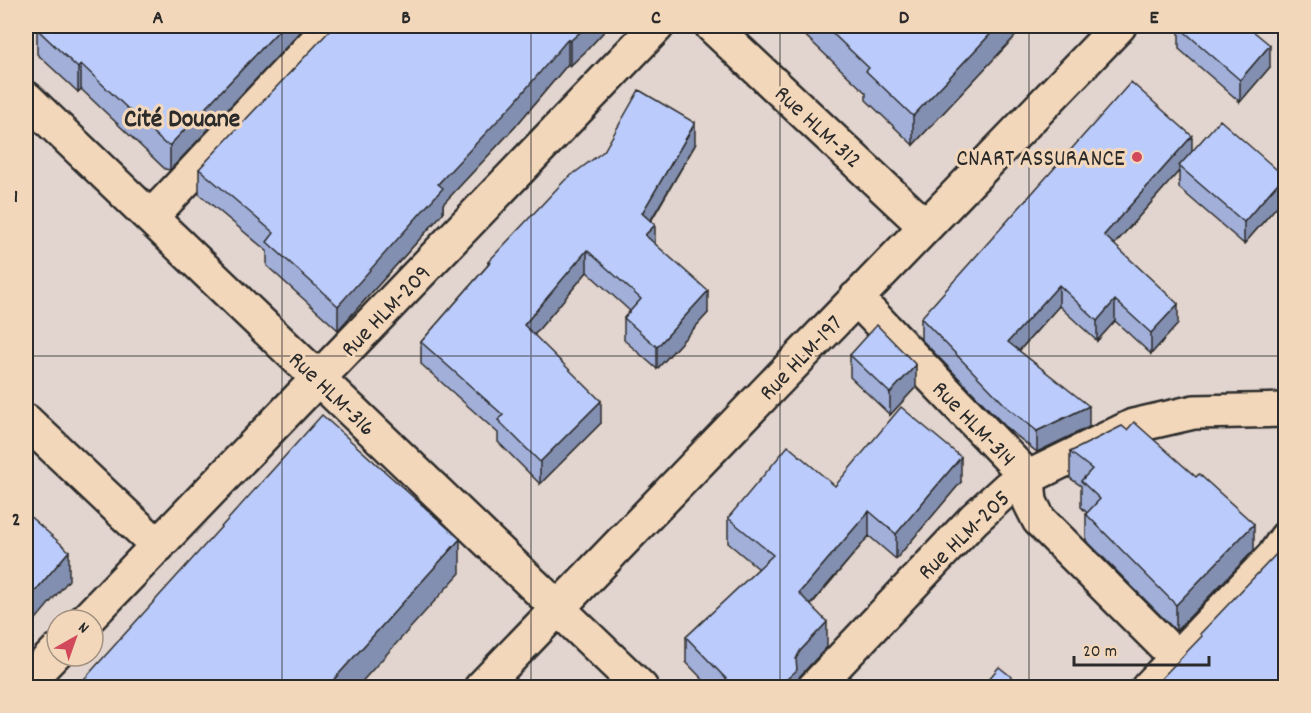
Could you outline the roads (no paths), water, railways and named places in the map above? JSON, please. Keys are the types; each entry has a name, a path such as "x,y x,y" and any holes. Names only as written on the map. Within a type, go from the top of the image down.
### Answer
{"street":[{"path":"151,218 331,26"},
{"name":"Rue HLM-209","path":"98,608 657,26"},
{"name":"Rue HLM-312","path":"712,26 925,226"},
{"name":"Rue HLM-197","path":"481,687 1119,26"},
{"name":"Rue HLM-316","path":"26,98 641,687"},
{"name":"Rue HLM-314","path":"856,298 1028,479 1030,502 1039,520 1177,658"},
{"name":"Rue HLM-205","path":"814,687 994,499 1028,479 1077,452 1133,426 1194,412 1286,410"},
{"path":"26,421 158,546"},
{"path":"1148,687 1273,557 1286,538"},
{"path":"26,683 45,663"}],"place":[{"name":"CNART ASSURANCE","path":"1137,157"}],"district":[{"name":"Cité Douane","path":"182,117"}]}
